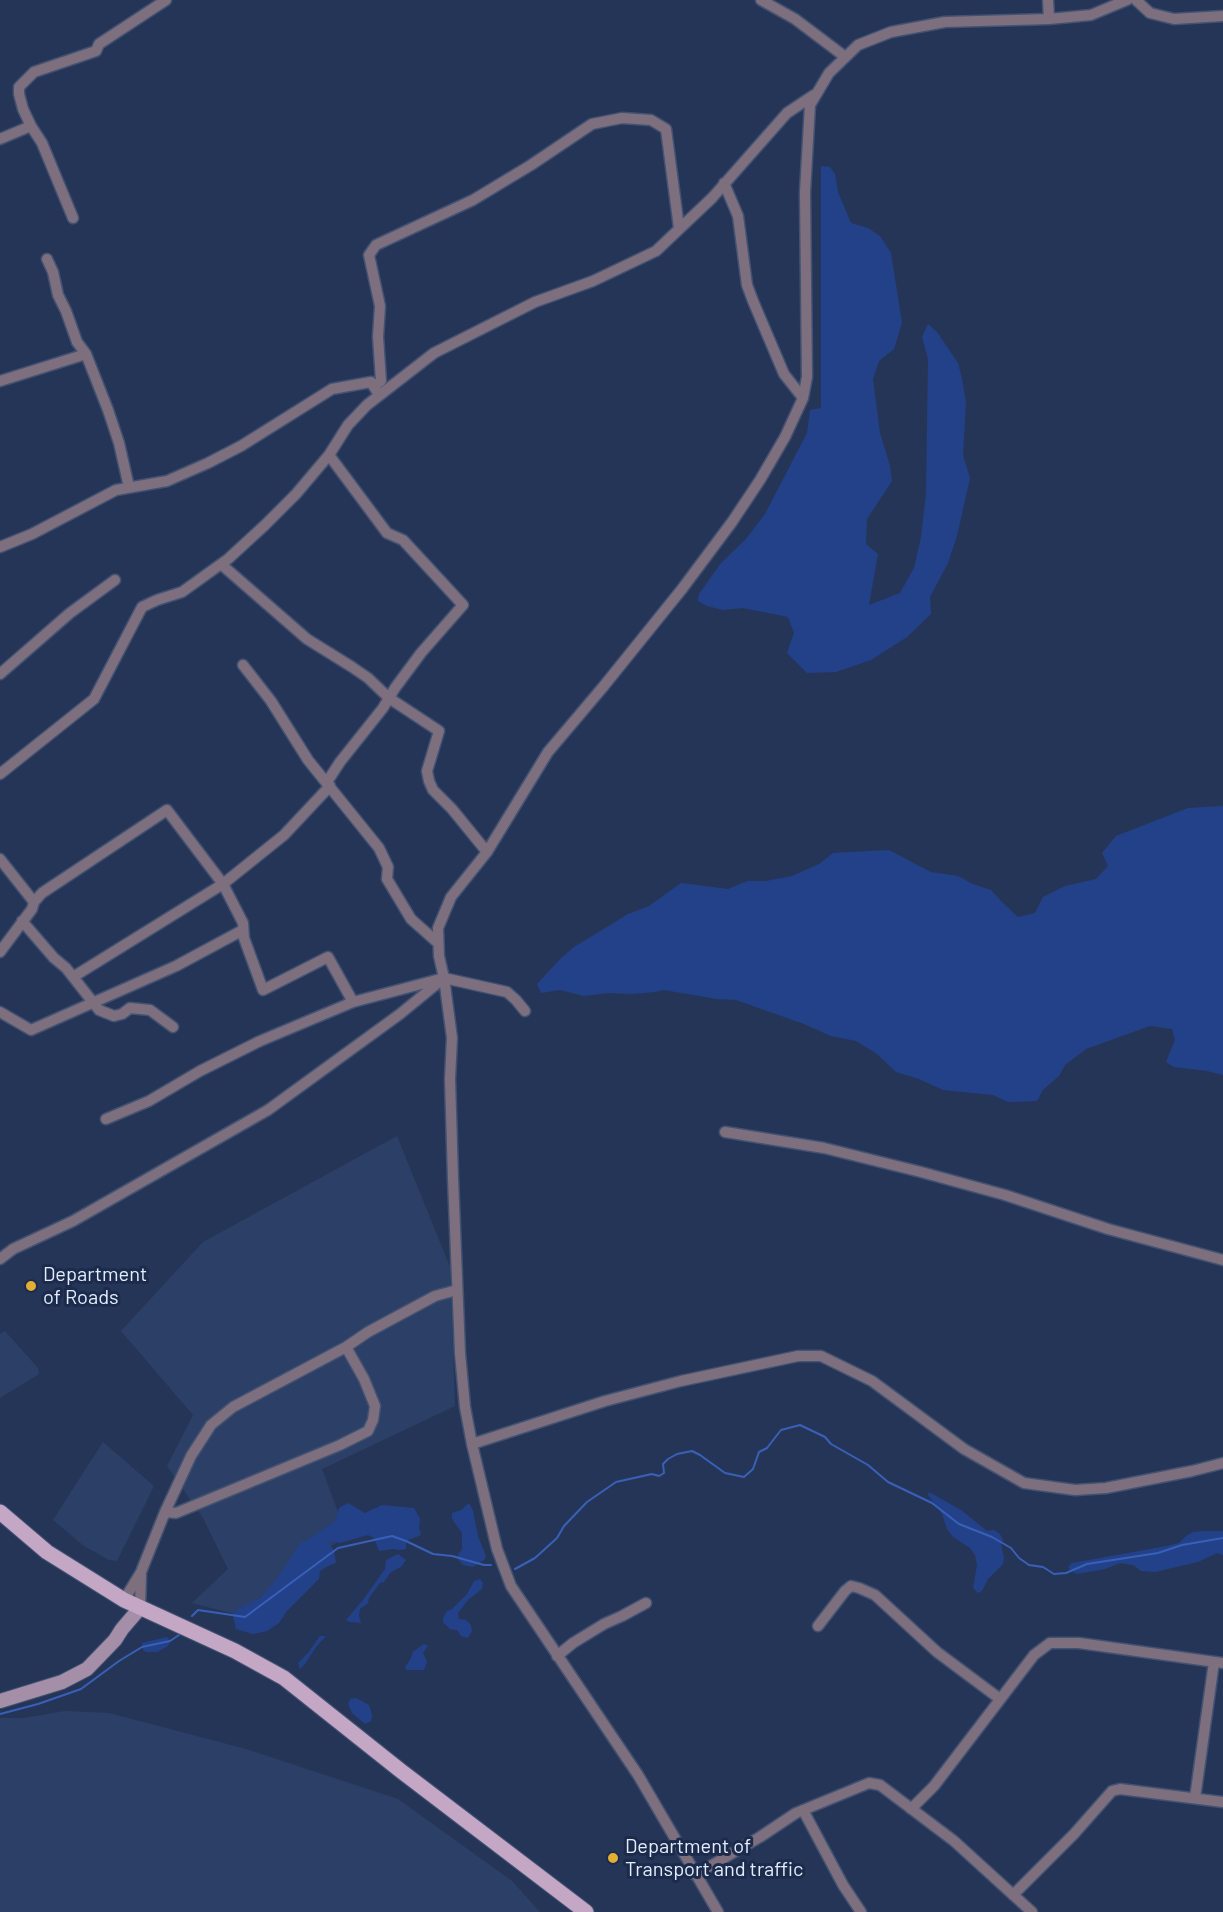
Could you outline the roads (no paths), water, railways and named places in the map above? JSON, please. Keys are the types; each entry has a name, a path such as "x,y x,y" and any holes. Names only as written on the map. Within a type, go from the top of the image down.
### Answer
{"main road":[{"path":"0,1512 47,1552 124,1600 235,1652 284,1678 401,1771 586,1912"},
{"path":"122,1629 124,1600"},
{"path":"0,1701 62,1682 87,1669 115,1640 140,1608"}],"street":[{"path":"73,218 42,143 31,126 19,94 19,87 34,72 96,51 99,44 166,0"},
{"path":"761,0 795,19 844,56"},
{"path":"1048,0 1049,19"},
{"path":"718,1912 638,1775 511,1586 496,1549 465,1407 457,1290 451,1090 452,1038 439,956 438,928 451,897 487,852 548,752 682,589 760,480 785,437 803,398 807,377 805,192 810,105 829,73 844,56 858,45 891,32 945,22 1049,19 1091,15 1126,0"},
{"path":"1136,0 1150,13 1174,19 1223,16"},
{"path":"377,391 434,353 535,302 593,281 656,251 712,198 787,112 815,95"},
{"path":"0,774 94,699 142,608 182,592 222,565 265,525 329,455 348,425 377,391 381,381 378,337 380,306 369,255 376,246 473,200 592,124 622,118 651,120 666,129 679,228"},
{"path":"0,139 31,126"},
{"path":"724,183 738,216 747,285 784,374 803,398"},
{"path":"47,259 53,272 58,295 77,342 86,354 116,432 129,487"},
{"path":"0,381 86,354"},
{"path":"0,547 32,534 116,490 167,482 208,463 241,446 332,389 371,382 377,391"},
{"path":"73,977 223,884 284,835 328,784 340,762 383,708 421,653 463,605 403,540 387,532 329,455"},
{"path":"222,565 308,639 368,678 389,698 439,731 427,771 429,781 433,789 487,852"},
{"path":"0,674 70,614 116,580"},
{"path":"243,665 271,701 308,760 379,848 388,867 387,879 411,920 438,943"},
{"path":"0,952 32,909 34,902 61,880 166,810 223,884 243,923 244,938 263,990 328,957 353,1002"},
{"path":"0,859 34,902"},
{"path":"22,921 73,977 99,1010 114,1016 130,1008 150,1010 173,1027"},
{"path":"0,1012 31,1030 176,966 243,930"},
{"path":"0,1259 13,1249 73,1221 268,1110 400,1014 444,978"},
{"path":"106,1119 149,1101 200,1071 260,1041 353,1002 444,978 507,992 525,1011"},
{"path":"725,1132 824,1148 921,1172 1005,1195 1108,1229 1223,1260"},
{"path":"124,1600 141,1572 191,1456 211,1425 233,1407 346,1347 368,1332 435,1296 457,1290"},
{"path":"165,1512 176,1513 340,1445 368,1431 375,1406 364,1379 346,1347"},
{"path":"472,1444 604,1401 681,1381 798,1356 821,1356 872,1381 964,1449 1024,1483 1075,1490 1106,1488 1223,1463"},
{"path":"140,1608 141,1572"},
{"path":"818,1626 845,1591 851,1586 859,1588 875,1595 937,1652 1000,1699"},
{"path":"557,1656 604,1624 646,1603"},
{"path":"911,1809 934,1786 1034,1655 1050,1643 1079,1643 1219,1663 1195,1798"},
{"path":"695,1875 803,1809 869,1783 880,1785 954,1841 1032,1912"},
{"path":"1013,1895 1113,1791 1120,1789 1223,1802"},
{"path":"803,1809 843,1885 861,1912"}],"waterway":[{"path":"515,1569 535,1558 557,1538 564,1526 587,1502 616,1482 652,1474 659,1476 664,1473 663,1464 668,1459 677,1454 692,1451 725,1473 744,1477 753,1469 759,1452 767,1448 781,1430 800,1425 825,1437 831,1444 868,1465 888,1482 932,1503 959,1524 992,1537 1011,1548 1029,1565 1043,1567 1054,1574 1066,1573 1087,1564 1158,1553 1182,1545 1223,1538"},
{"path":"192,1616 198,1610 245,1617 338,1548 392,1536 433,1554 491,1565"},
{"path":"0,1714 81,1689 142,1647 170,1641 179,1635"}],"place":[{"name":"Department of Roads","path":"31,1286"},
{"name":"Department of Transport and traffic","path":"613,1858"}]}
